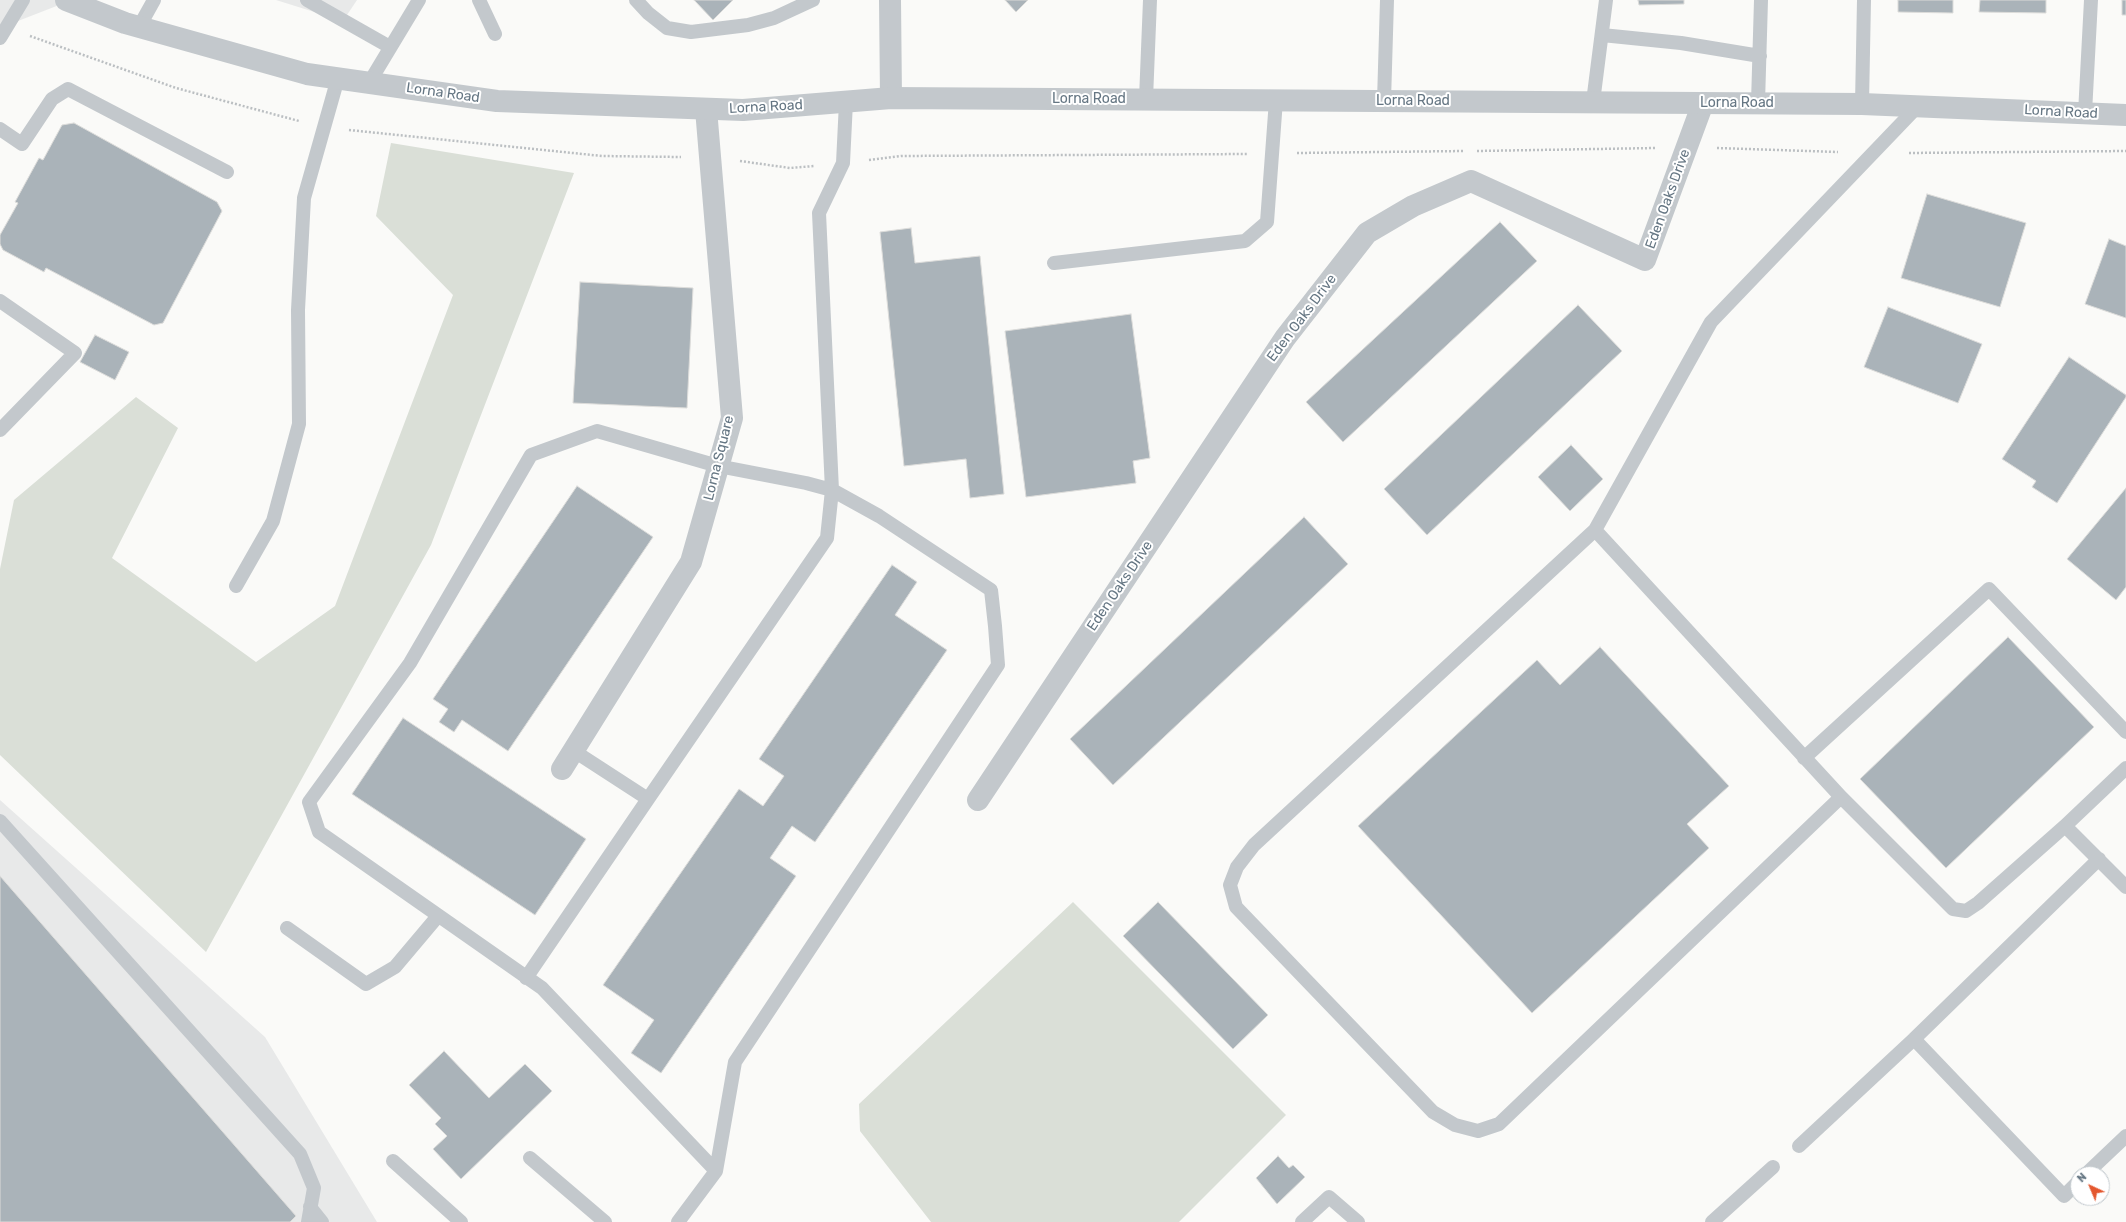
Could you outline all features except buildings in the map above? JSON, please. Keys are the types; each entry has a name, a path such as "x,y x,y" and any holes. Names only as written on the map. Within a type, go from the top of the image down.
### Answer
{"street":[{"name":"Lorna Road","path":"66,0 139,27 307,74 497,101 743,110 891,98 1862,104 1919,105 2126,115"},
{"path":"890,0 891,98"},
{"name":"Eden Oaks Drive","path":"978,800 1285,338 1367,233 1413,206 1471,182 1645,260 1703,103"},
{"name":"Lorna Square","path":"562,769 691,562 732,418 706,109"}],"lane":[{"path":"3,33 23,0"},
{"path":"139,27 154,0"},
{"path":"306,0 390,47"},
{"path":"369,83 419,0"},
{"path":"479,0 495,34"},
{"path":"636,0 648,14 667,28 691,32 748,26 774,18 813,0"},
{"path":"1146,99 1150,0"},
{"path":"1384,101 1387,0"},
{"path":"1593,102 1606,0"},
{"path":"1758,104 1761,0"},
{"path":"1862,104 1864,0"},
{"path":"2085,113 2091,0"},
{"path":"1602,35 1681,43 1760,56"},
{"path":"236,586 273,521 299,424 298,310 304,198 338,78"},
{"path":"0,129 22,144 52,99 68,89 227,172"},
{"path":"1054,263 1245,241 1267,222 1276,100"},
{"path":"526,978 827,538 832,490 819,213 843,163 846,102"},
{"path":"1841,797 1499,1124 1478,1131 1455,1125 1433,1112 1236,907 1230,885 1238,866 1254,846 1595,530 1711,322 1919,105"},
{"path":"0,301 75,353 0,430"},
{"path":"678,1222 716,1171 735,1062 998,665 991,590 879,516 832,490 806,483 718,466 597,431 531,455 410,663 309,802 319,832 542,988 716,1171"},
{"path":"1595,530 1804,758 1953,909 1966,911 1984,898 2065,826 2126,768"},
{"path":"1804,758 1989,589 2126,732"},
{"path":"574,751 648,799"},
{"path":"0,821 300,1154 314,1188 308,1222"},
{"path":"2065,826 2126,886"},
{"path":"1799,1146 1914,1039 2098,859"},
{"path":"287,928 366,984 395,967 438,916"},
{"path":"1914,1039 2064,1196 2070,1190"},
{"path":"2094,1166 2126,1136"},
{"path":"530,1158 605,1222"},
{"path":"393,1161 461,1222"},
{"path":"1712,1222 1773,1167"},
{"path":"1302,1222 1329,1197 1358,1222"},
{"path":"310,1208 322,1222"}],"path":[{"path":"3,33 176,88 324,128 602,156 710,157 790,168 901,156 1272,154 1687,148 1872,153 2126,150"}],"shaded area":[{"path":"0,0 72,0 0,28"},
{"path":"276,0 357,0 343,21"},
{"path":"391,143 574,173 431,545 206,952 0,755 0,569 14,500 136,397 178,428 112,558 256,662 335,606 453,295 376,216"},
{"path":"0,800 265,1037 377,1222 0,1222"},
{"path":"1073,902 1286,1115 1179,1222 931,1222 860,1131 859,1104"}]}
